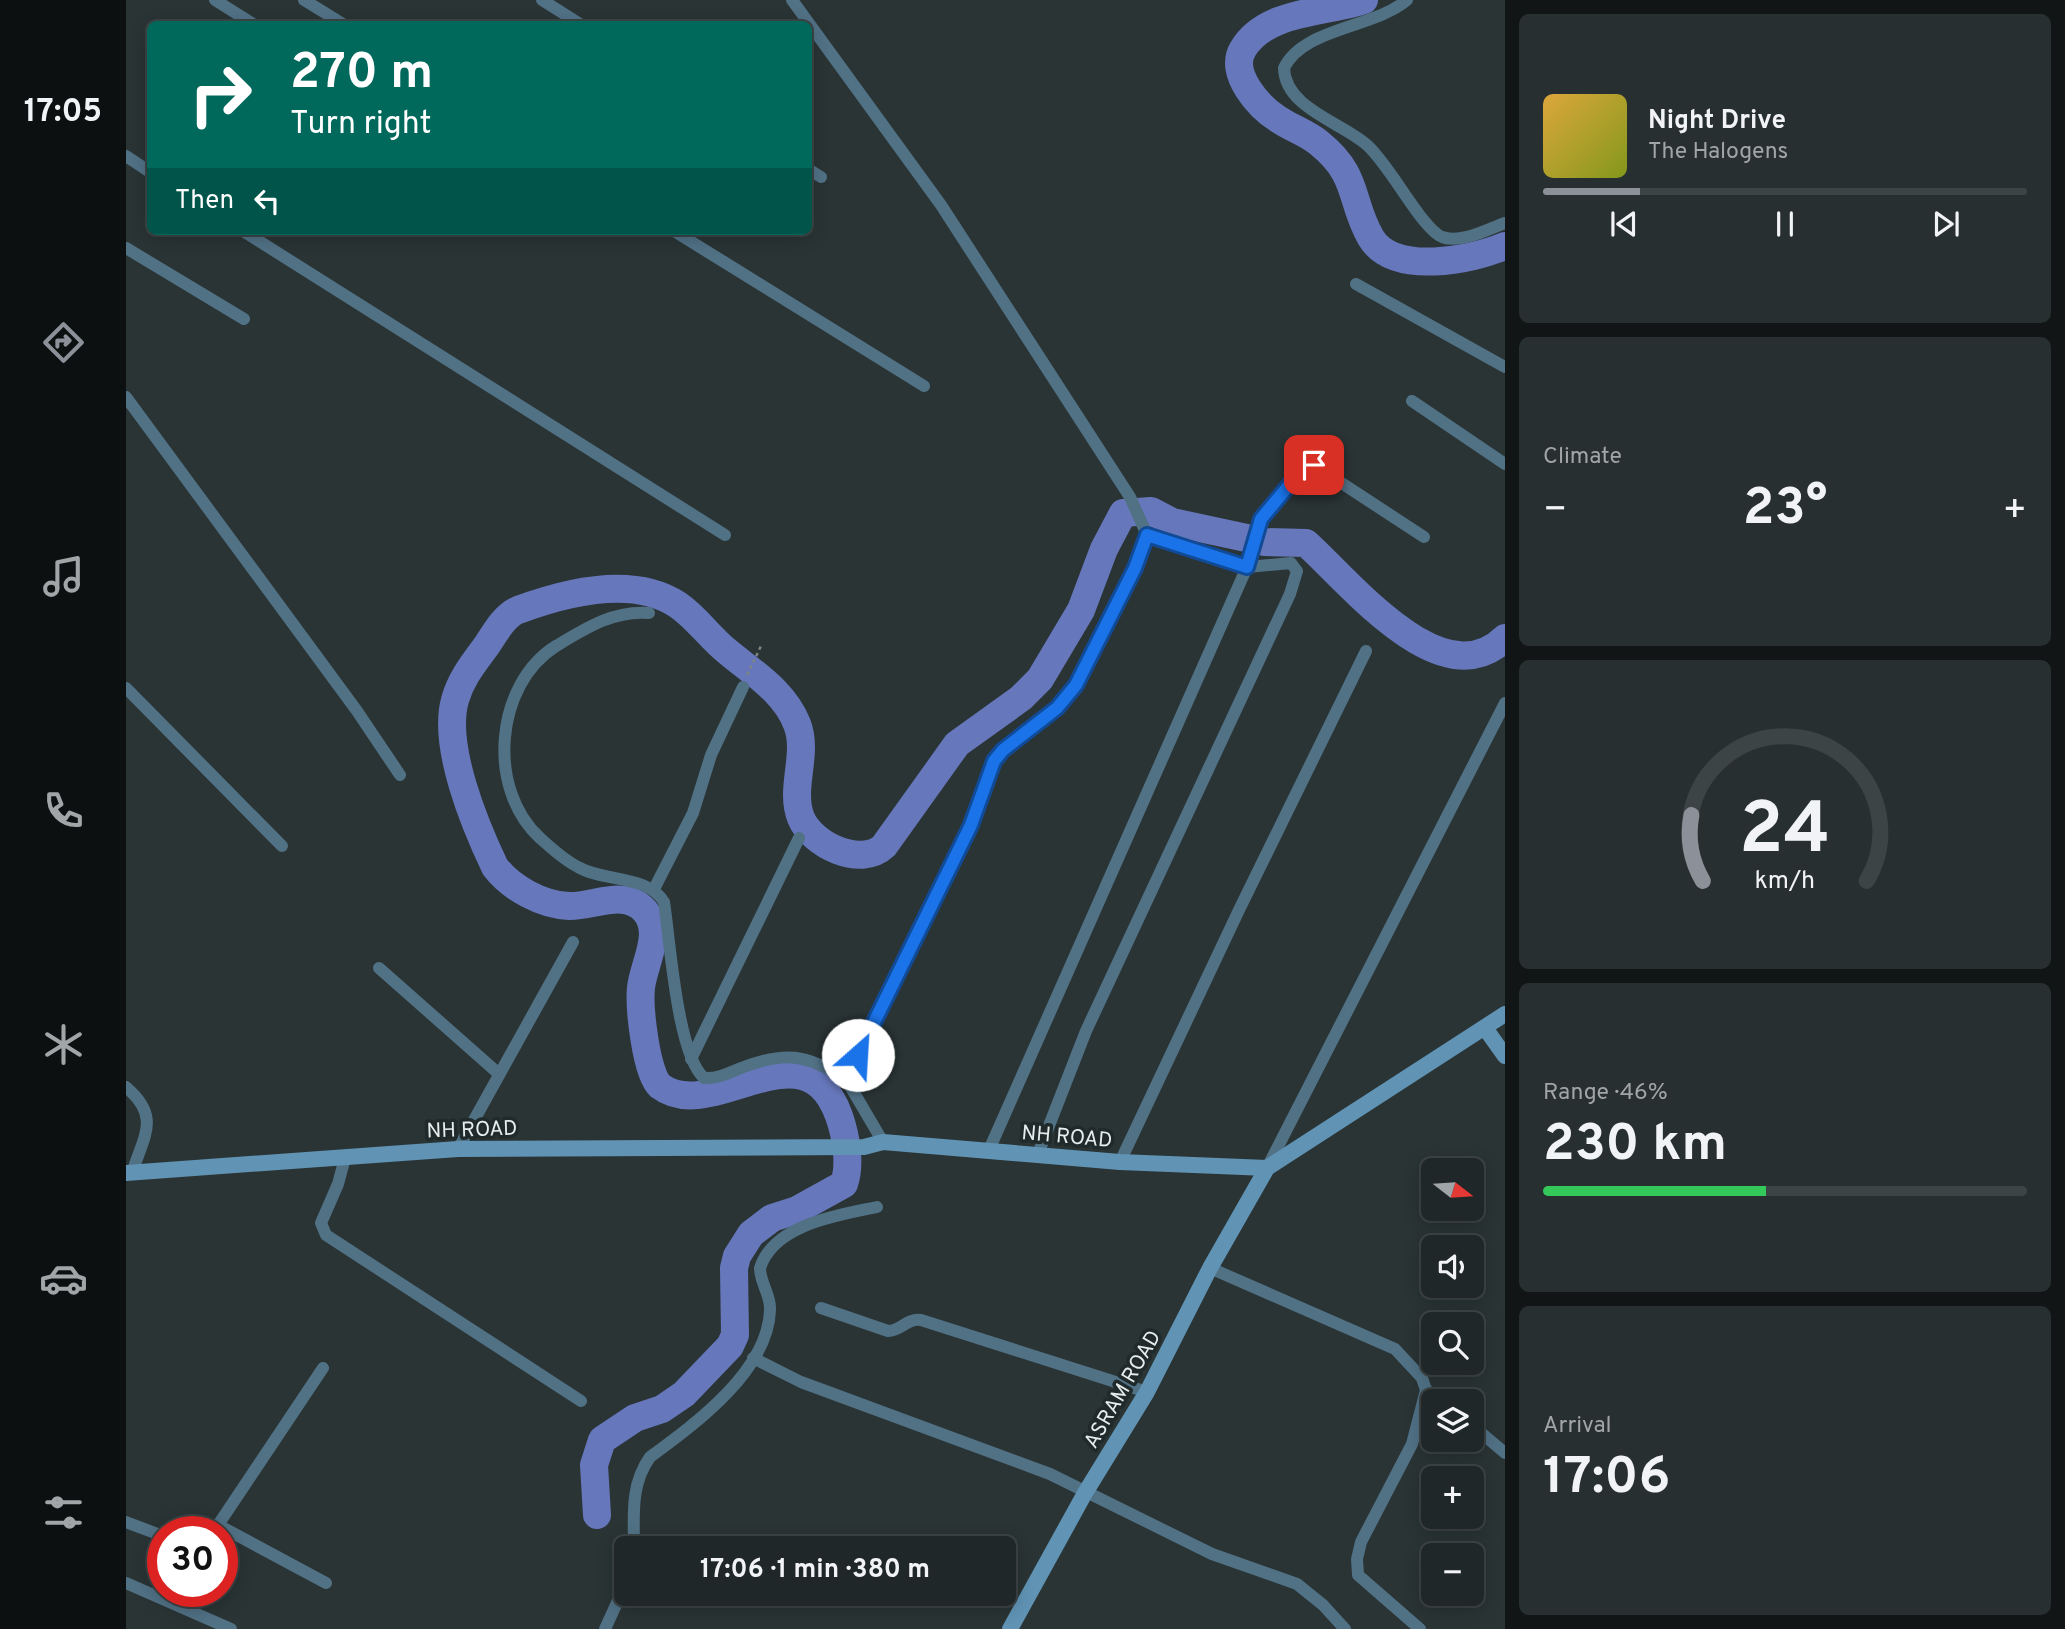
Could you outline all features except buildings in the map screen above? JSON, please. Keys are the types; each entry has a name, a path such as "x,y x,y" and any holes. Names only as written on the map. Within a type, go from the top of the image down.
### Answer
{"main road":[{"path":"1267,1168 1505,1014"},
{"path":"1485,1028 1505,1056"},
{"name":"NH ROAD","path":"129,1173 458,1149 821,1145 864,1147 883,1142 1120,1162 1267,1168"},
{"name":"ASRAM ROAD","path":"1010,1629 1085,1493 1147,1392 1210,1268 1267,1168"}],"street":[{"path":"215,0 248,21"},
{"path":"304,0 337,21"},
{"path":"542,0 575,21"},
{"path":"792,0 807,21"},
{"path":"1408,0 1384,15 1325,36 1292,53 1284,68 1289,89 1304,103 1348,130 1386,163 1436,233 1451,239 1465,237 1505,223"},
{"path":"812,28 941,205 1130,497 1146,531 1135,568 1076,685 1057,708 1003,750 994,761 971,825 846,1079"},
{"path":"126,156 147,170"},
{"path":"812,171 821,177"},
{"path":"249,235 725,535"},
{"path":"680,235 924,386"},
{"path":"126,248 244,319"},
{"path":"1356,284 1505,367"},
{"path":"126,397 357,710 400,775"},
{"path":"1412,401 1505,464"},
{"path":"989,1150 1247,567 1258,530 1268,509 1308,464 1324,468 1424,537"},
{"path":"1038,1154 1086,1031 1290,594 1297,571 1291,563 1247,567 1146,531"},
{"path":"649,613 619,613 553,649 531,666 510,707 505,734 508,786 524,819 538,836 577,867 605,878 654,889 664,902 681,1018 691,1059 704,1078 719,1077 761,1060 792,1055 818,1064 846,1079 883,1142"},
{"path":"1120,1162 1238,910 1366,651"},
{"path":"654,889 693,813 711,755 743,687"},
{"path":"126,688 282,846"},
{"path":"1267,1168 1505,703"},
{"path":"691,1059 799,838"},
{"path":"458,1149 573,942"},
{"path":"379,968 499,1074"},
{"path":"126,1087 145,1107 148,1117 129,1173"},
{"path":"345,1158 338,1184 321,1223 326,1234 580,1401"},
{"path":"634,1536 635,1488 643,1466 650,1457 707,1413 763,1347 768,1327 769,1296 760,1268 769,1251 783,1238 823,1220 877,1207"},
{"path":"1210,1268 1395,1349 1411,1364 1425,1389"},
{"path":"821,1308 888,1331 898,1329 910,1319 921,1320 1147,1392"},
{"path":"753,1358 801,1382 1050,1474 1212,1555 1297,1584 1345,1629"},
{"path":"221,1516 323,1368"},
{"path":"1420,1629 1358,1575 1357,1559 1361,1542 1412,1444 1421,1409"},
{"path":"1484,1434 1503,1449"},
{"path":"126,1522 147,1530"},
{"path":"238,1540 326,1583"},
{"path":"126,1583 231,1629"},
{"path":"605,1629 616,1606"}],"path":[{"path":"743,687 757,649 762,644"}],"waterway":[{"path":"1364,0 1298,15 1266,27 1253,36 1243,49 1239,58 1242,79 1270,114 1314,139 1332,155 1348,178 1371,238 1382,250 1397,257 1434,262 1473,256 1505,246"},
{"path":"597,1515 594,1465 602,1440 635,1418 662,1409 684,1394 730,1346 735,1335 734,1268 737,1256 751,1234 772,1218 797,1210 844,1184 847,1150 839,1116 823,1089 804,1076 781,1075 705,1094 681,1095 660,1086 647,1055 641,1010 641,988 653,939 653,929 645,911 637,904 618,900 578,906 548,902 518,888 495,867 478,830 463,785 453,740 452,719 455,700 464,678 508,616 518,610 556,598 598,590 640,591 660,596 678,605 721,646 776,692 791,712 797,724 801,747 798,807 807,828 826,845 851,854 863,855 884,846 957,744 1021,698 1040,679 1081,610 1104,549 1123,513 1151,511 1172,522 1265,542 1306,543 1371,606 1398,628 1425,645 1453,655 1480,653 1505,638"}],"route":[{"path":"858,1055 978,810 994,761 1003,750 1057,708 1076,685 1135,568 1147,535 1247,567 1261,519 1304,467 1308,464 1314,465"}]}
